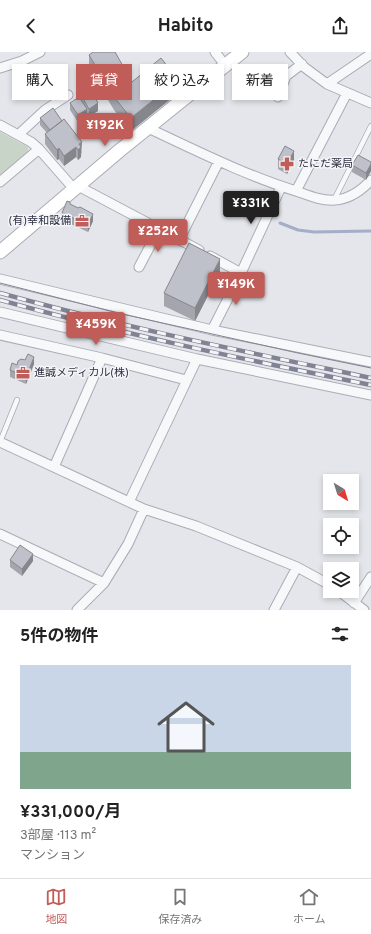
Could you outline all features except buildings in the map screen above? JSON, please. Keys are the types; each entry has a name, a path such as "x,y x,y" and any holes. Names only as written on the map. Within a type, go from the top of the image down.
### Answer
{"street":[{"path":"0,68 22,61 40,52"},
{"path":"215,52 225,65"},
{"path":"0,252 148,128 242,52"},
{"path":"290,52 302,64 327,84 371,103"},
{"path":"327,84 371,54"},
{"path":"288,74 302,64"},
{"path":"296,191 347,93"},
{"path":"18,135 45,110 60,100"},
{"path":"0,125 31,142 76,188 241,273"},
{"path":"148,128 219,161 281,187 320,198 334,200 350,197 366,186 371,180"},
{"path":"0,182 39,149"},
{"path":"179,240 219,161"},
{"path":"212,330 241,273 281,187"},
{"path":"139,267 158,229"},
{"path":"0,279 212,330 371,362"},
{"path":"0,312 197,359 371,395"},
{"path":"0,334 186,380"},
{"path":"54,467 102,358"},
{"path":"129,502 197,359"},
{"path":"1,445 54,467 144,510 196,526 296,567 323,581"},
{"path":"77,610 104,582 128,544 144,510"},
{"path":"1,536 104,582"},
{"path":"274,610 296,567"},
{"path":"354,603 371,577"},
{"path":"347,598 364,610"}],"lane":[{"path":"334,200 371,126"},
{"path":"1,445 18,400"}],"green space":[{"path":"0,132 28,147 28,152 0,177"}],"waterway":[{"path":"280,223 298,230 314,232 371,231"}],"tram line":[{"path":"0,283 122,314 371,368"}],"railway":[{"path":"0,293 138,328 371,378"},
{"path":"0,300 138,335 371,385"}],"place":[{"name":"たにだ薬局","path":"287,164"},
{"name":"(有)幸和設備","path":"82,221"},
{"name":"進誠メディカル(株)","path":"23,373"}]}
